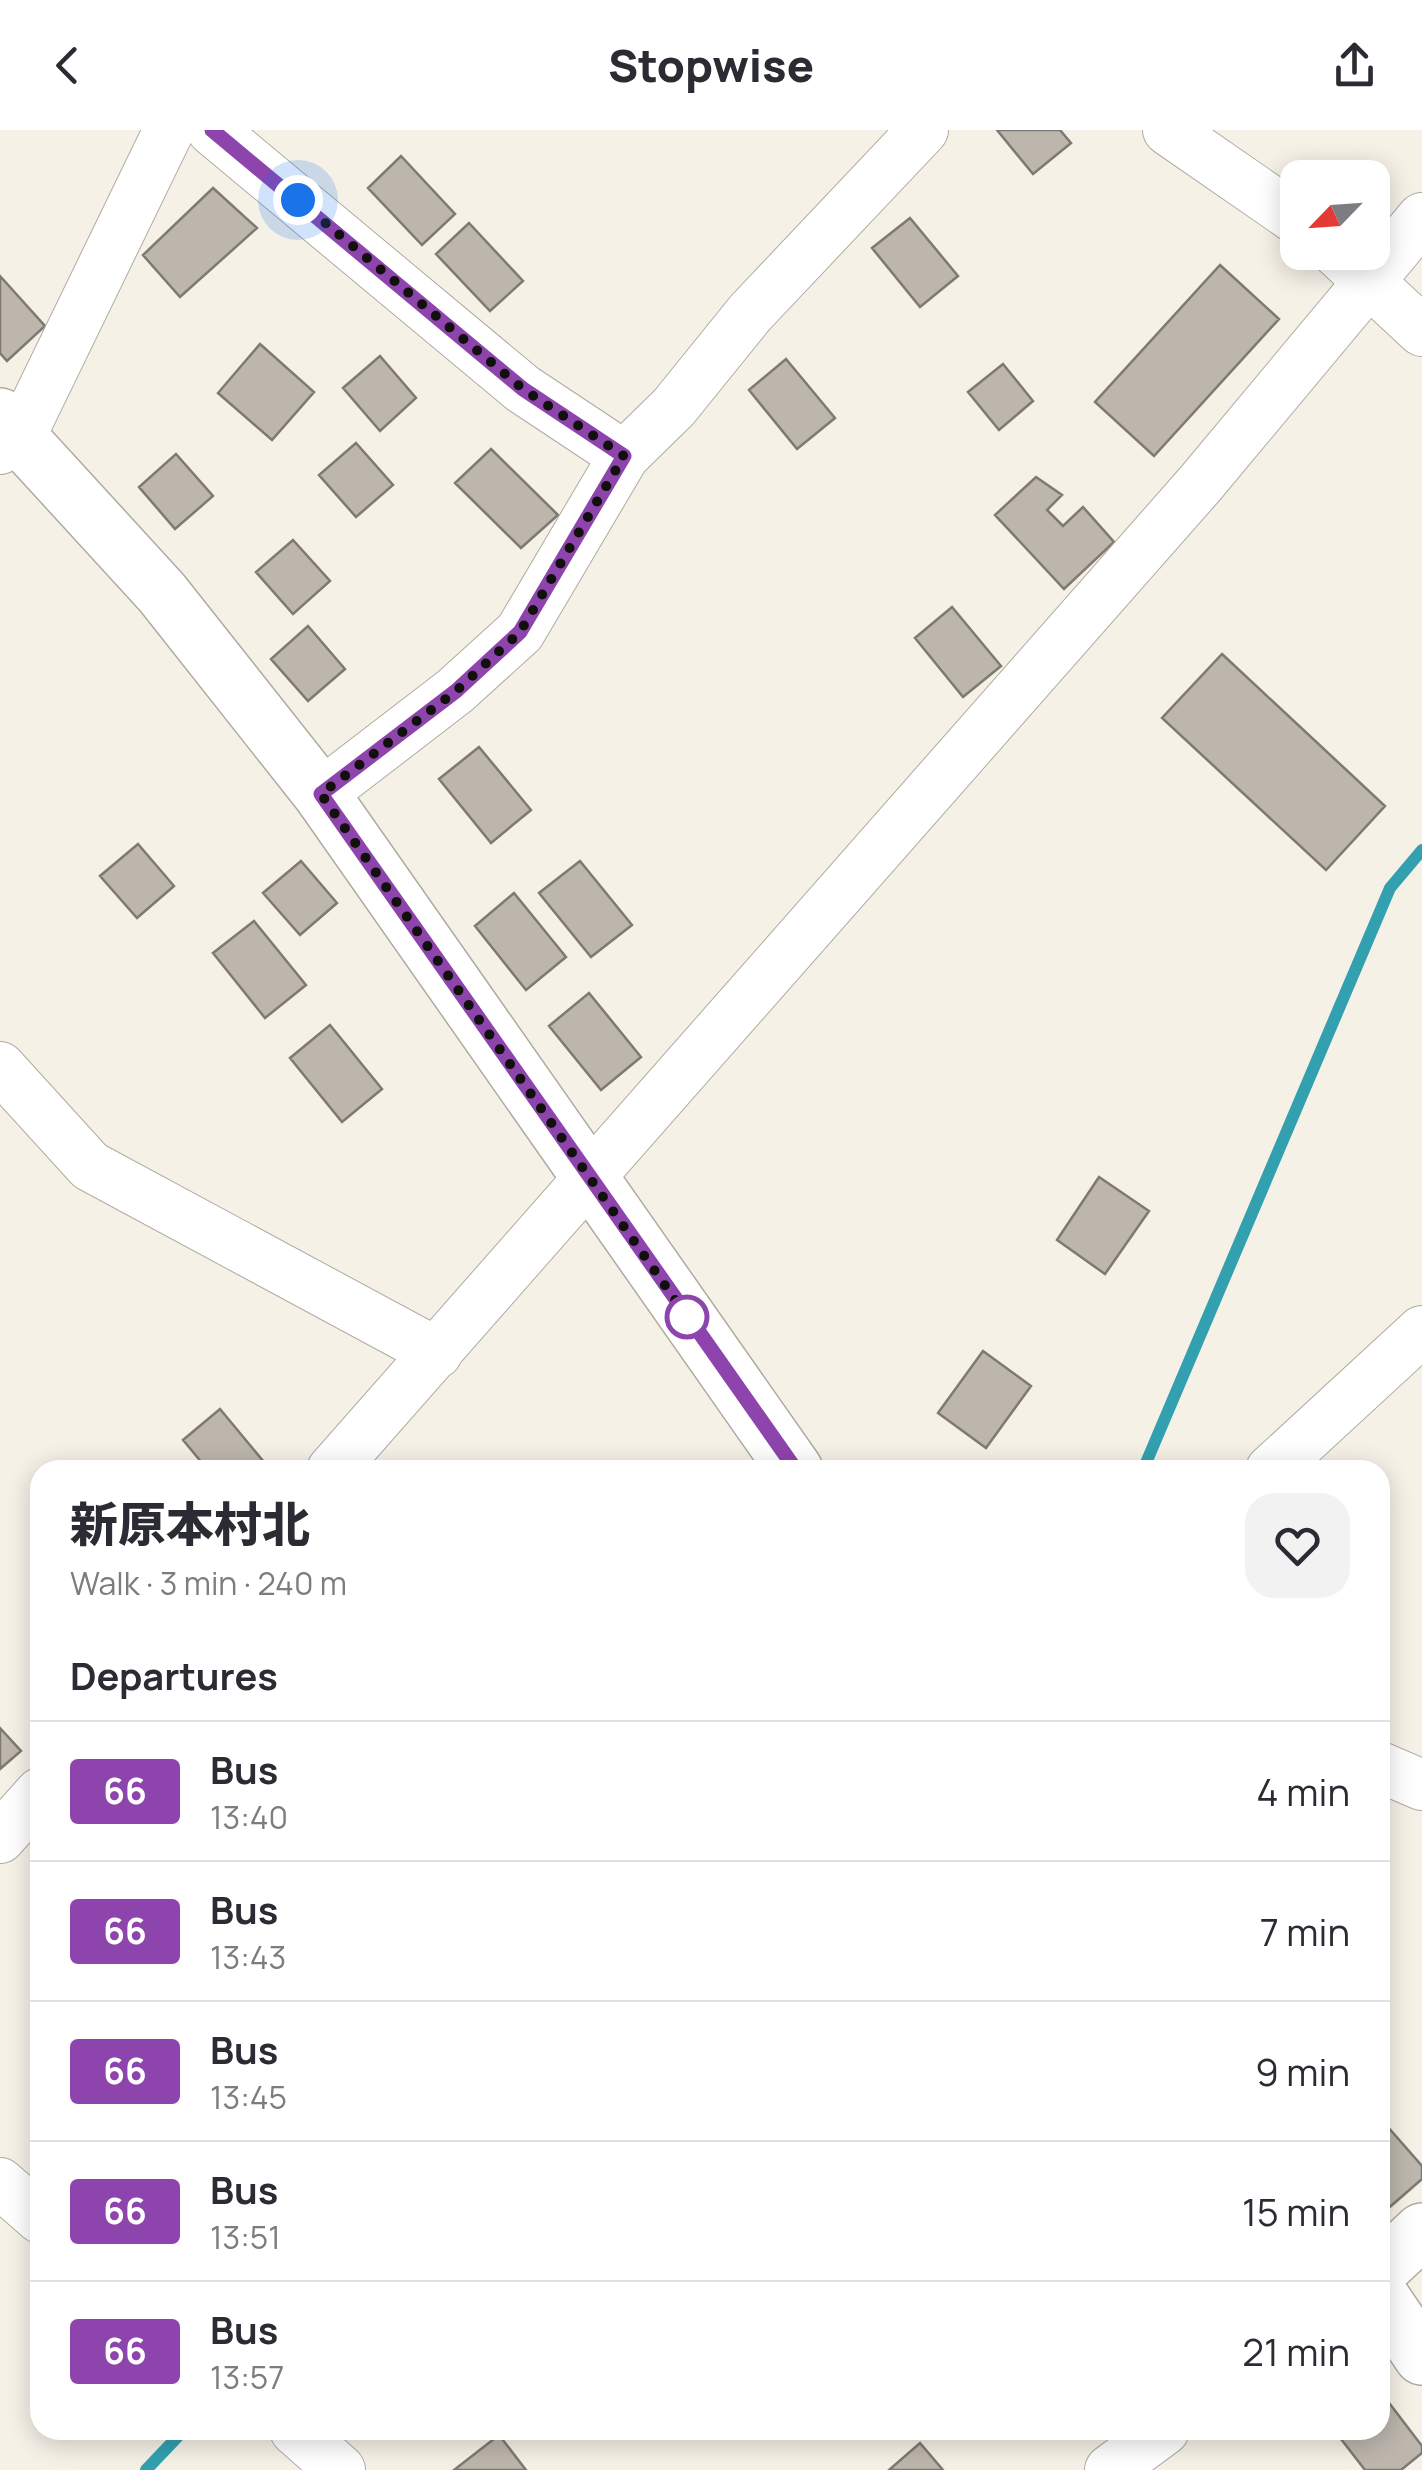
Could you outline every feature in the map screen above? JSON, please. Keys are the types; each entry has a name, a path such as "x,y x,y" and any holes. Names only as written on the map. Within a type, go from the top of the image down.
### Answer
{"street":[{"path":"169,130 7,433 162,592 321,794 789,1460"},
{"path":"212,130 523,389 624,456"},
{"path":"321,794 456,691 520,632 624,456 674,406 750,313 923,130"},
{"path":"1168,130 1280,208"},
{"path":"1390,240 1422,218"},
{"path":"341,1460 1186,499 1350,270"},
{"path":"1357,270 1422,331"},
{"path":"0,1067 90,1166 437,1353"},
{"path":"1282,1460 1422,1331"},
{"path":"1390,1772 1422,1785"},
{"path":"0,1838 30,1805"},
{"path":"0,2183 30,2209"},
{"path":"1390,2261 1422,2231"},
{"path":"1390,2310 1422,2356"},
{"path":"306,2440 340,2470"},
{"path":"1110,2470 1150,2440"}],"building":[{"path":"997,130 1060,130 1071,143 1033,174"},
{"path":"401,156 455,214 422,245 368,188"},
{"path":"213,188 257,228 180,297 143,255"},
{"path":"910,218 958,276 920,307 872,248"},
{"path":"469,223 523,281 490,311 436,254"},
{"path":"1220,265 1279,319 1154,456 1095,402"},
{"path":"0,276 45,326 7,361 0,353"},
{"path":"260,344 314,392 272,440 218,393"},
{"path":"380,356 416,398 380,431 343,388"},
{"path":"786,359 835,418 797,449 749,390"},
{"path":"1003,364 1033,401 999,430 968,392"},
{"path":"356,443 393,485 356,517 319,475"},
{"path":"491,449 558,515 521,548 455,483"},
{"path":"176,454 213,496 175,529 139,487"},
{"path":"1036,477 1062,495 1047,510 1063,526 1083,507 1114,542 1064,589 995,515"},
{"path":"293,540 330,581 293,614 256,572"},
{"path":"952,607 1001,666 963,697 915,638"},
{"path":"308,626 345,669 308,701 271,659"},
{"path":"1222,654 1385,806 1326,870 1162,718"},
{"path":"479,747 531,810 491,843 439,779"},
{"path":"138,844 174,886 137,918 100,876"},
{"path":"301,861 337,903 300,935 263,893"},
{"path":"580,861 632,925 591,957 539,893"},
{"path":"514,893 566,957 526,990 475,926"},
{"path":"254,921 306,985 265,1018 213,953"},
{"path":"589,993 641,1057 601,1090 549,1026"},
{"path":"330,1025 382,1089 342,1122 290,1058"},
{"path":"1099,1177 1149,1211 1105,1274 1057,1240"},
{"path":"983,1351 1031,1386 986,1448 938,1413"},
{"path":"220,1409 262,1460 200,1460 183,1440"},
{"path":"0,1728 21,1751 0,1769"},
{"path":"1390,2129 1422,2166 1422,2179 1390,2207"},
{"path":"1390,2404 1422,2446 1422,2453 1401,2470 1365,2470 1342,2440 1390,2440"},
{"path":"493,2440 503,2440 526,2470 454,2470"},
{"path":"920,2443 943,2470 889,2470"}],"waterway":[{"path":"1147,1460 1390,888 1422,850"},
{"path":"146,2470 174,2440"}],"bus line":[{"name":"66","path":"212,130 523,389 624,456 520,632 456,691 321,794 789,1460"}],"route":[{"path":"298,200 523,389 624,456 520,632 456,691 321,794 687,1317"}]}
